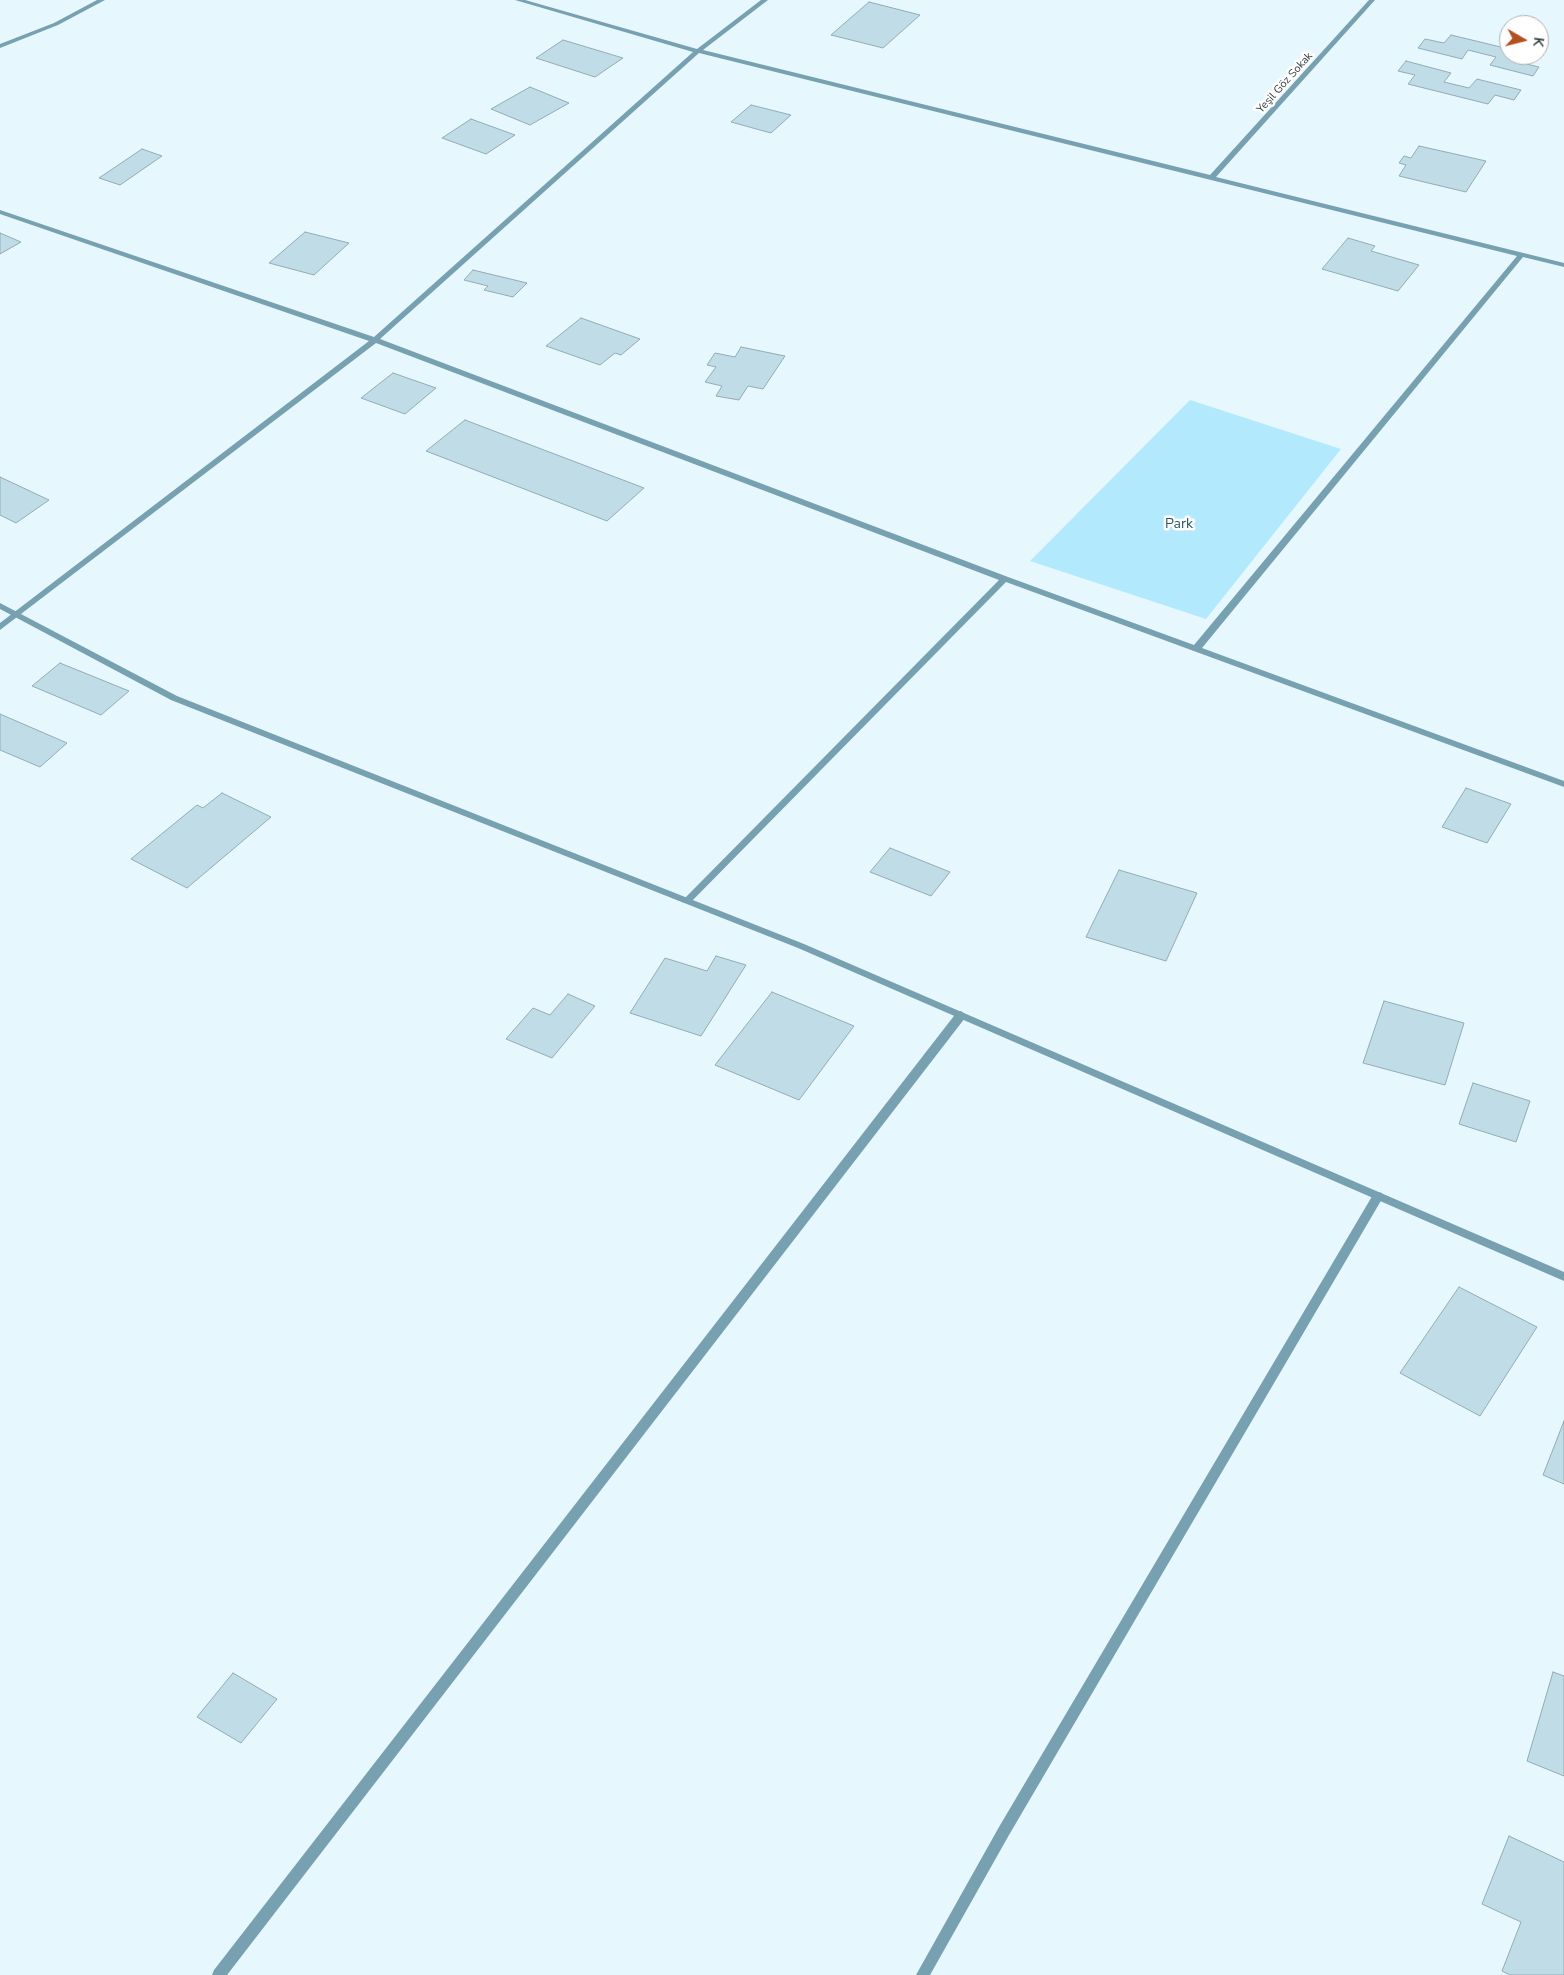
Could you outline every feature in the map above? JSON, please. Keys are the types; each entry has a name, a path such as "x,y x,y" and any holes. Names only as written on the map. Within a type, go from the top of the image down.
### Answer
{"street":[{"path":"0,46 56,24 102,0"},
{"path":"518,0 698,51 1564,265"},
{"path":"0,627 375,340 698,51 765,0"},
{"name":"Yeşil Göz Sokak","path":"1211,178 1372,0"},
{"path":"0,212 375,340 1005,579 1564,784"},
{"path":"1196,649 1521,255"},
{"path":"687,900 1005,579"},
{"path":"0,606 174,698 801,946 1564,1277"},
{"path":"219,1975 961,1015"},
{"path":"923,1975 1014,1814 1378,1196"}],"green space":[{"name":"Park","path":"1190,400 1341,449 1206,619 1030,561"}],"building":[{"path":"869,2 920,15 883,48 831,35"},
{"path":"1451,35 1499,47 1499,65 1530,65 1539,67 1533,76 1490,65 1496,57 1468,50 1462,59 1418,48 1425,39 1444,43"},
{"path":"563,40 623,58 595,77 536,58"},
{"path":"1406,61 1451,73 1444,82 1469,88 1477,79 1521,90 1514,100 1495,95 1488,104 1408,84 1415,75 1398,71"},
{"path":"530,87 569,103 530,125 491,109"},
{"path":"751,105 791,115 771,133 731,122"},
{"path":"471,119 515,135 486,154 442,138"},
{"path":"1419,146 1486,161 1466,192 1399,176 1406,165 1399,163 1404,156 1411,158"},
{"path":"142,149 162,156 120,185 99,178"},
{"path":"305,232 349,243 314,275 269,263"},
{"path":"0,233 21,242 0,254"},
{"path":"1348,238 1375,246 1371,251 1419,265 1398,291 1322,269"},
{"path":"473,270 527,283 513,297 484,290 488,286 464,280"},
{"path":"581,318 640,339 621,355 615,353 600,365 546,346"},
{"path":"741,347 785,356 763,389 748,386 739,400 716,396 722,386 705,382 716,367 707,365 715,353 735,357"},
{"path":"393,373 436,388 405,414 361,398"},
{"path":"465,420 644,488 607,521 426,451"},
{"path":"0,477 49,500 16,523 0,515"},
{"path":"60,663 129,691 101,715 32,686"},
{"path":"0,714 67,743 40,767 0,750"},
{"path":"1466,788 1511,804 1487,843 1442,827"},
{"path":"222,793 271,817 187,888 131,859 197,805 203,808"},
{"path":"890,848 950,872 931,896 870,872"},
{"path":"1119,870 1197,893 1166,961 1086,937"},
{"path":"716,956 746,965 701,1036 630,1013 665,958 707,971"},
{"path":"772,992 854,1026 799,1100 715,1065"},
{"path":"568,994 595,1006 552,1058 506,1039 533,1008 550,1015"},
{"path":"1384,1001 1464,1023 1445,1085 1363,1063"},
{"path":"1473,1083 1530,1101 1516,1142 1459,1124"},
{"path":"1459,1287 1537,1327 1480,1416 1400,1373"},
{"path":"1564,1421 1564,1484 1543,1475"},
{"path":"1553,1672 1564,1676 1564,1776 1527,1761"},
{"path":"233,1673 277,1699 241,1743 197,1717"},
{"path":"1509,1836 1564,1862 1564,1975 1510,1975 1502,1971 1521,1922 1482,1904"}]}
